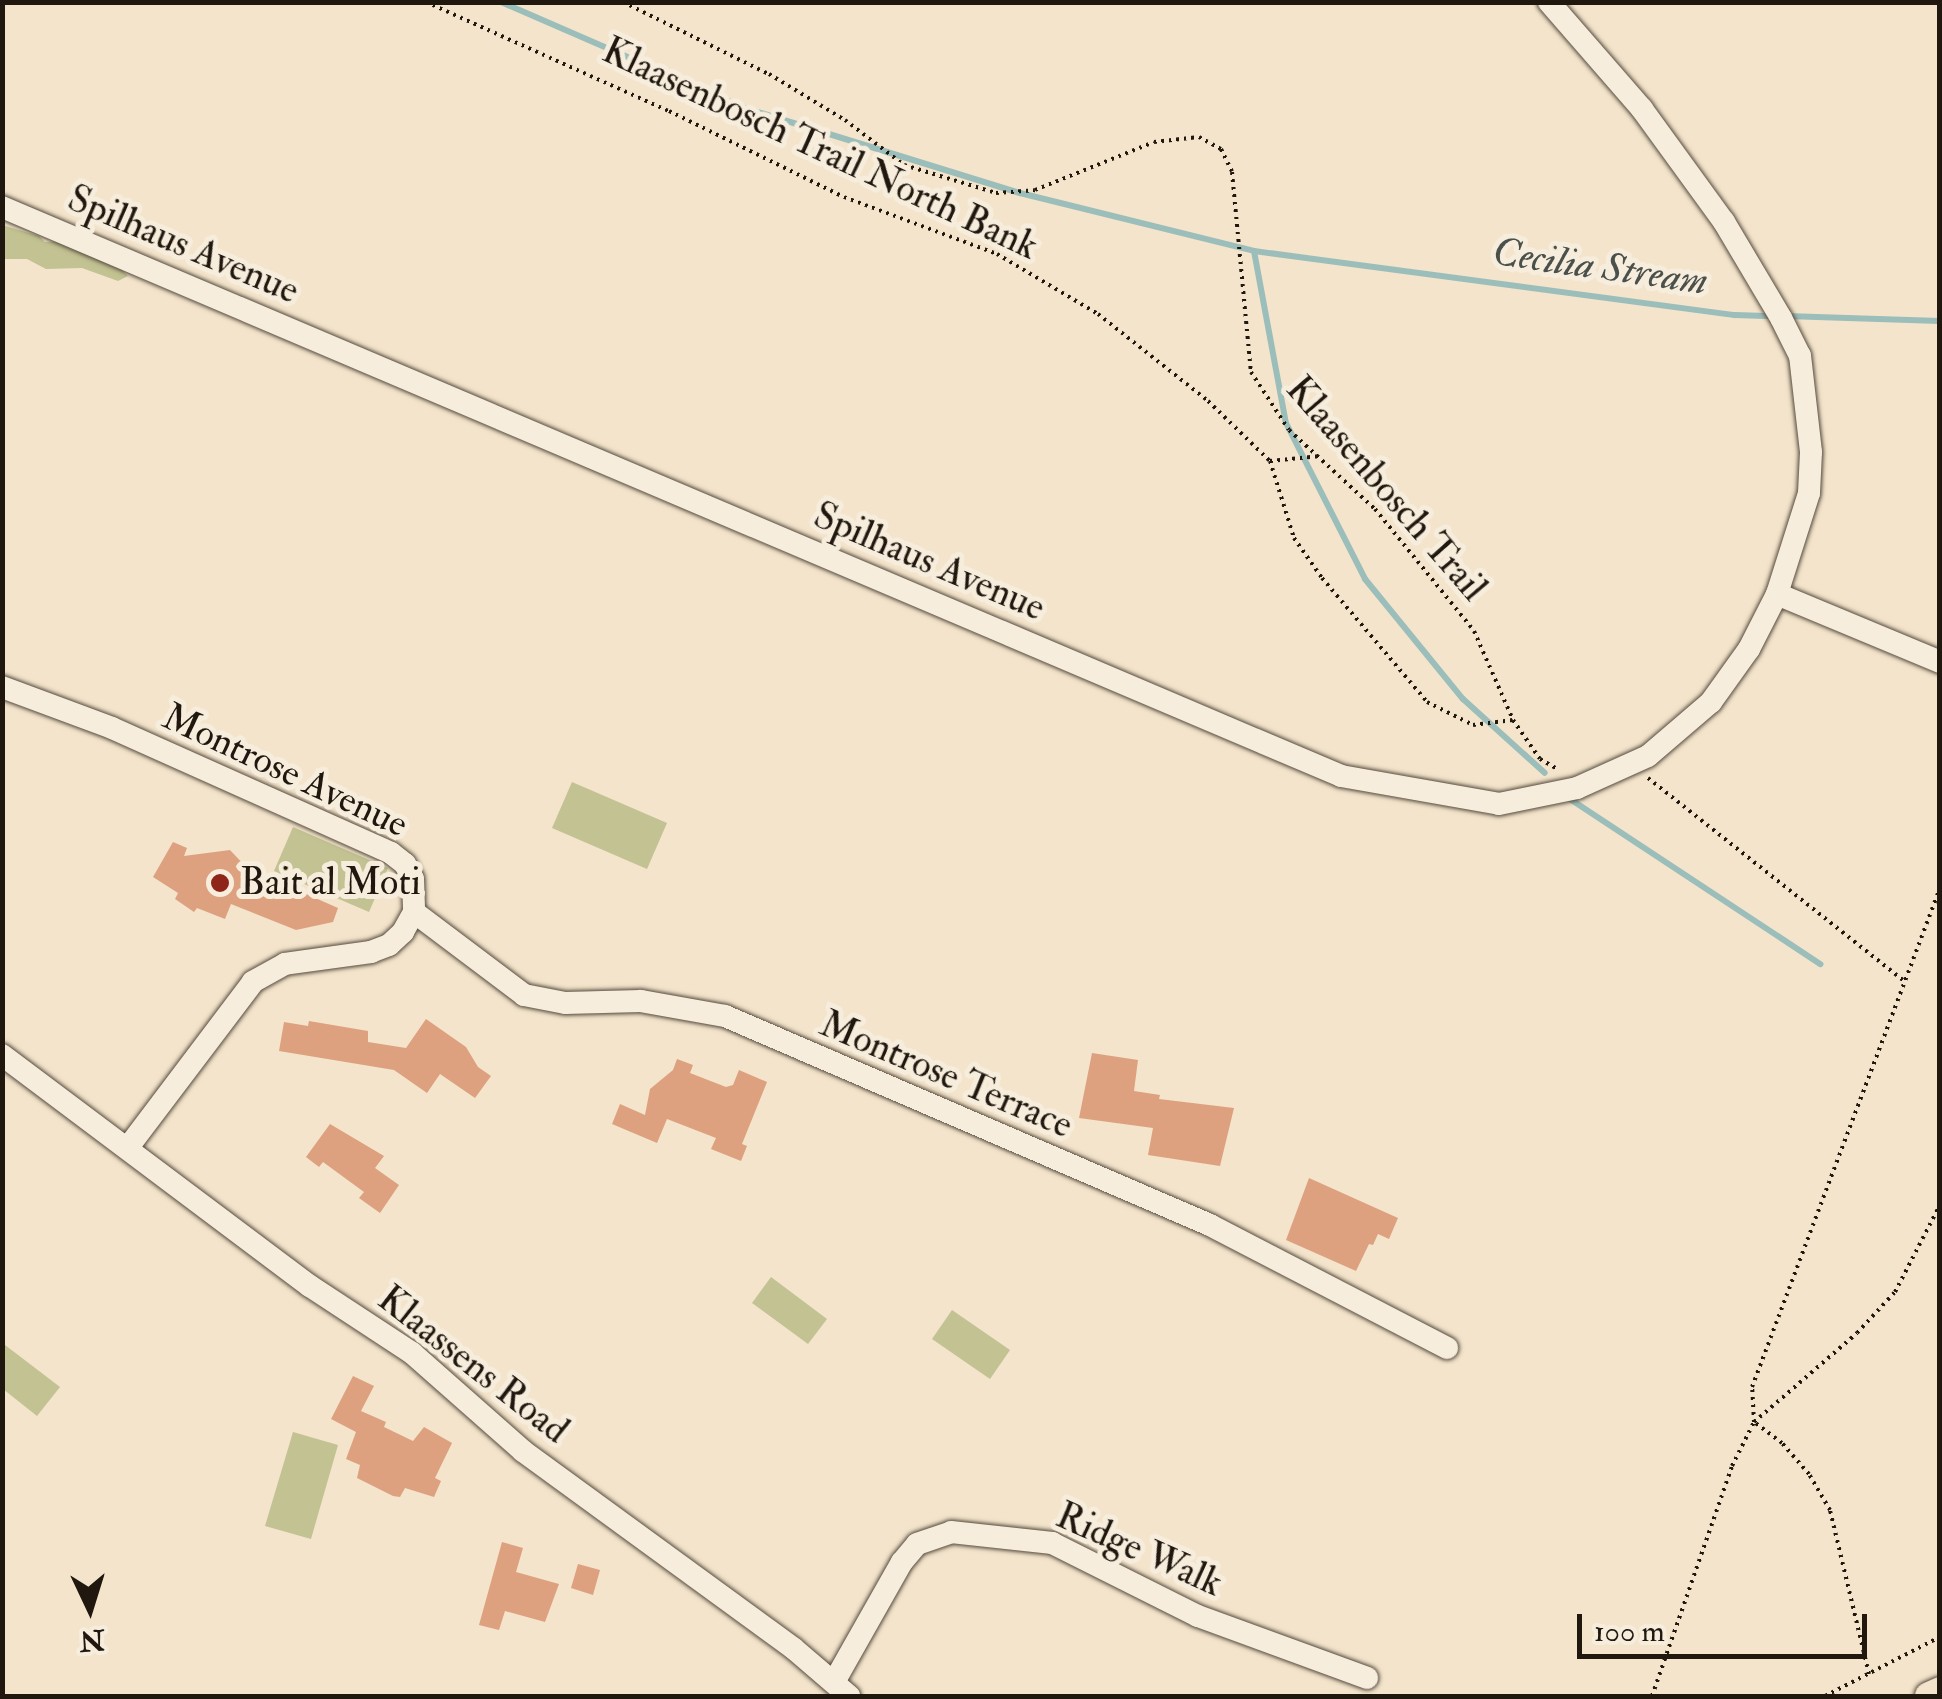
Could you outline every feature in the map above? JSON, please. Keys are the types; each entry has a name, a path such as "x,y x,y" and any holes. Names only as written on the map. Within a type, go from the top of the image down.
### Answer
{"main road":[{"path":"1928,1696 1940,1691"}],"street":[{"name":"Spilhaus Avenue","path":"2,207 1340,776 1499,804 1577,788 1648,756 1711,702 1749,649 1778,594 1809,492 1811,452 1800,356 1777,311 1724,222 1642,109 1549,2"},
{"path":"1778,594 1940,662"},
{"name":"Montrose Avenue","path":"2,688 112,728 391,852 406,864 413,880 414,912"},
{"path":"128,1147 253,982 285,964 380,949 404,932 414,912"},
{"name":"Montrose Terrace","path":"414,912 524,995 564,1004 641,1001 724,1016 1210,1225 1447,1348"},
{"name":"Klaassens Road","path":"2,1054 310,1286 412,1353 523,1452 842,1689"},
{"name":"Ridge Walk","path":"842,1689 902,1562 916,1544 950,1532 1052,1543 1198,1616 1367,1678"}],"path":[{"name":"Klaasenbosch Trail North Bank","path":"426,2 653,103 844,198 997,254 1098,314 1208,401 1270,461"},
{"name":"Klaasenbosch Trail","path":"623,2 769,74 845,120 904,165 996,193 1035,190 1154,142 1199,137 1222,149 1232,172 1251,372 1289,430 1374,509 1474,631 1513,720 1540,759 1566,770"},
{"path":"1321,456 1270,461 1294,538 1322,578 1427,702 1473,725 1513,720"},
{"path":"1631,764 1903,980"},
{"path":"1868,1674 1830,1510 1809,1474 1782,1443 1754,1422 1752,1387 1940,888"},
{"path":"1652,1696 1732,1466 1754,1422 1856,1333 1895,1292 1940,1205"},
{"path":"1825,1696 1940,1637"}],"green space":[{"path":"2,225 39,236 45,242 66,241 118,266 128,276 118,281 82,268 46,269 27,259 3,259"},
{"path":"572,782 667,823 647,869 552,828"},
{"path":"293,827 388,868 369,912 274,871"},
{"path":"771,1277 827,1319 808,1344 752,1303"},
{"path":"952,1310 1010,1350 990,1379 932,1339"},
{"path":"5,1345 60,1387 37,1416 3,1389"},
{"path":"293,1432 338,1445 311,1539 265,1526"}],"building":[{"name":"Bait al Moti","path":"173,842 187,848 184,856 230,850 247,868 338,908 333,922 296,930 231,904 225,919 197,908 194,912 175,899 178,893 153,877"},
{"path":"426,1019 466,1047 478,1067 491,1076 475,1098 440,1074 427,1093 394,1070 279,1051 284,1022 308,1026 309,1021 368,1031 368,1042 406,1048"},
{"path":"1092,1053 1138,1060 1134,1091 1160,1095 1159,1099 1234,1108 1220,1166 1148,1155 1153,1128 1079,1118"},
{"path":"677,1059 693,1065 690,1073 726,1087 733,1085 739,1070 767,1082 742,1144 747,1146 741,1161 711,1149 716,1138 667,1119 657,1143 612,1124 620,1104 645,1115 650,1089 673,1070"},
{"path":"330,1124 384,1156 375,1168 399,1185 380,1213 359,1198 364,1192 323,1162 319,1167 306,1157"},
{"path":"1309,1178 1398,1218 1389,1239 1378,1234 1373,1245 1369,1244 1356,1271 1286,1240"},
{"path":"353,1376 374,1386 361,1411 386,1422 384,1427 413,1441 424,1427 452,1443 435,1478 441,1481 434,1497 405,1488 400,1497 393,1496 357,1478 360,1465 346,1459 356,1432 331,1419"},
{"path":"502,1542 523,1548 516,1572 559,1584 545,1622 505,1611 499,1630 479,1625"},
{"path":"578,1564 600,1570 593,1595 571,1588"}],"waterway":[{"path":"501,2 745,108 1020,193 1254,251 1286,423 1365,579 1463,699 1545,773"},
{"name":"Cecilia Stream","path":"1254,251 1735,315 1773,316"},
{"name":"Cecilia Stream","path":"1786,316 1940,321"},
{"path":"1570,799 1820,964"}],"place":[{"name":"Bait al Moti","path":"220,883"}]}
